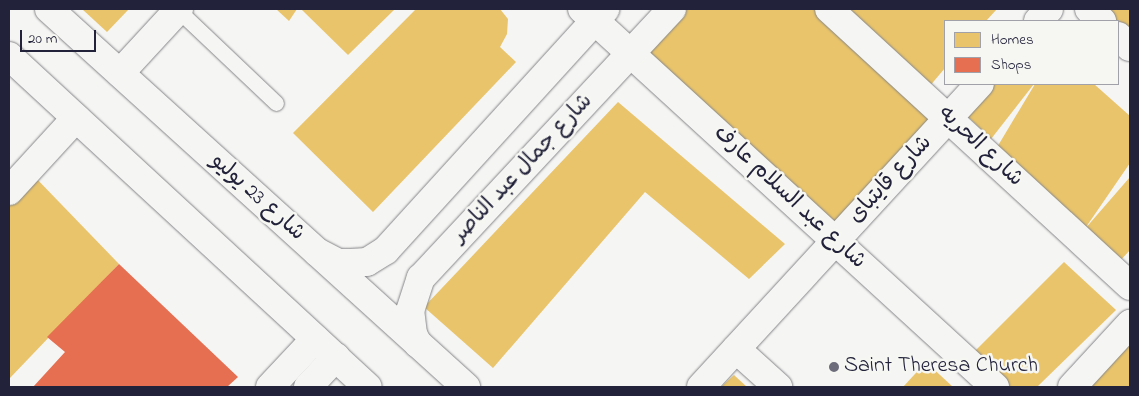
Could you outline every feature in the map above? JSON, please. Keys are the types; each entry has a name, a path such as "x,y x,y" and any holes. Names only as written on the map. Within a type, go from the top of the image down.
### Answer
{"main road":[{"name":"شارع 23 يوليو","path":"49,9 466,387"},
{"path":"120,73 178,9"},
{"name":"شارع جمال عبد الناصر","path":"418,344 411,328 410,311 422,278 672,9"},
{"name":"شارع الحريه","path":"829,9 1130,286"},
{"path":"1039,20 1049,9"},
{"path":"1089,9 1101,20"},
{"name":"شارع جمال عبد الناصر","path":"316,252 339,263 351,264 367,262 386,250 594,13"},
{"name":"شارع عبد السلام عارف","path":"594,13 631,53 995,387"},
{"path":"1119,37 1130,47"},
{"path":"9,56 368,387"},
{"name":"شارع قايتباى","path":"701,387 979,85"},
{"path":"9,191 76,118"},
{"path":"1072,387 1130,324"},
{"path":"270,387 315,339"},
{"path":"736,349 778,387"},
{"path":"308,387 336,358"}],"lane":[{"path":"178,9 276,103"}],"building: Homes":[{"path":"82,9 129,9 107,32"},
{"path":"276,9 297,9 289,21"},
{"path":"301,9 395,9 348,55"},
{"path":"416,9 500,9 508,19 507,34 500,47 516,62 373,212 293,133"},
{"path":"681,9 814,9 937,118 836,224 640,51"},
{"path":"829,9 997,9 987,20 944,20 944,69 929,87"},
{"path":"1095,9 1130,9 1130,45 1119,36 1119,20 1105,20"},
{"path":"983,85 1033,85 991,139 958,107"},
{"path":"1034,85 1095,85 1130,116 1130,163 1084,230 996,149"},
{"path":"618,102 785,244 749,279 645,192 493,368 424,307"},
{"path":"32,174 119,264 9,379 9,198"},
{"path":"1130,177 1130,250 1119,262 1084,230"},
{"path":"1064,262 1116,310 1037,387 1011,387 973,353"},
{"path":"1130,337 1130,387 1081,387"},
{"path":"926,362 953,387 903,387"},
{"path":"734,375 747,387 721,387"}],"building: Shops":[{"path":"119,264 238,377 227,387 33,387 65,352 47,337"}],"place":[{"name":"Saint Theresa Church","path":"834,367"}]}
